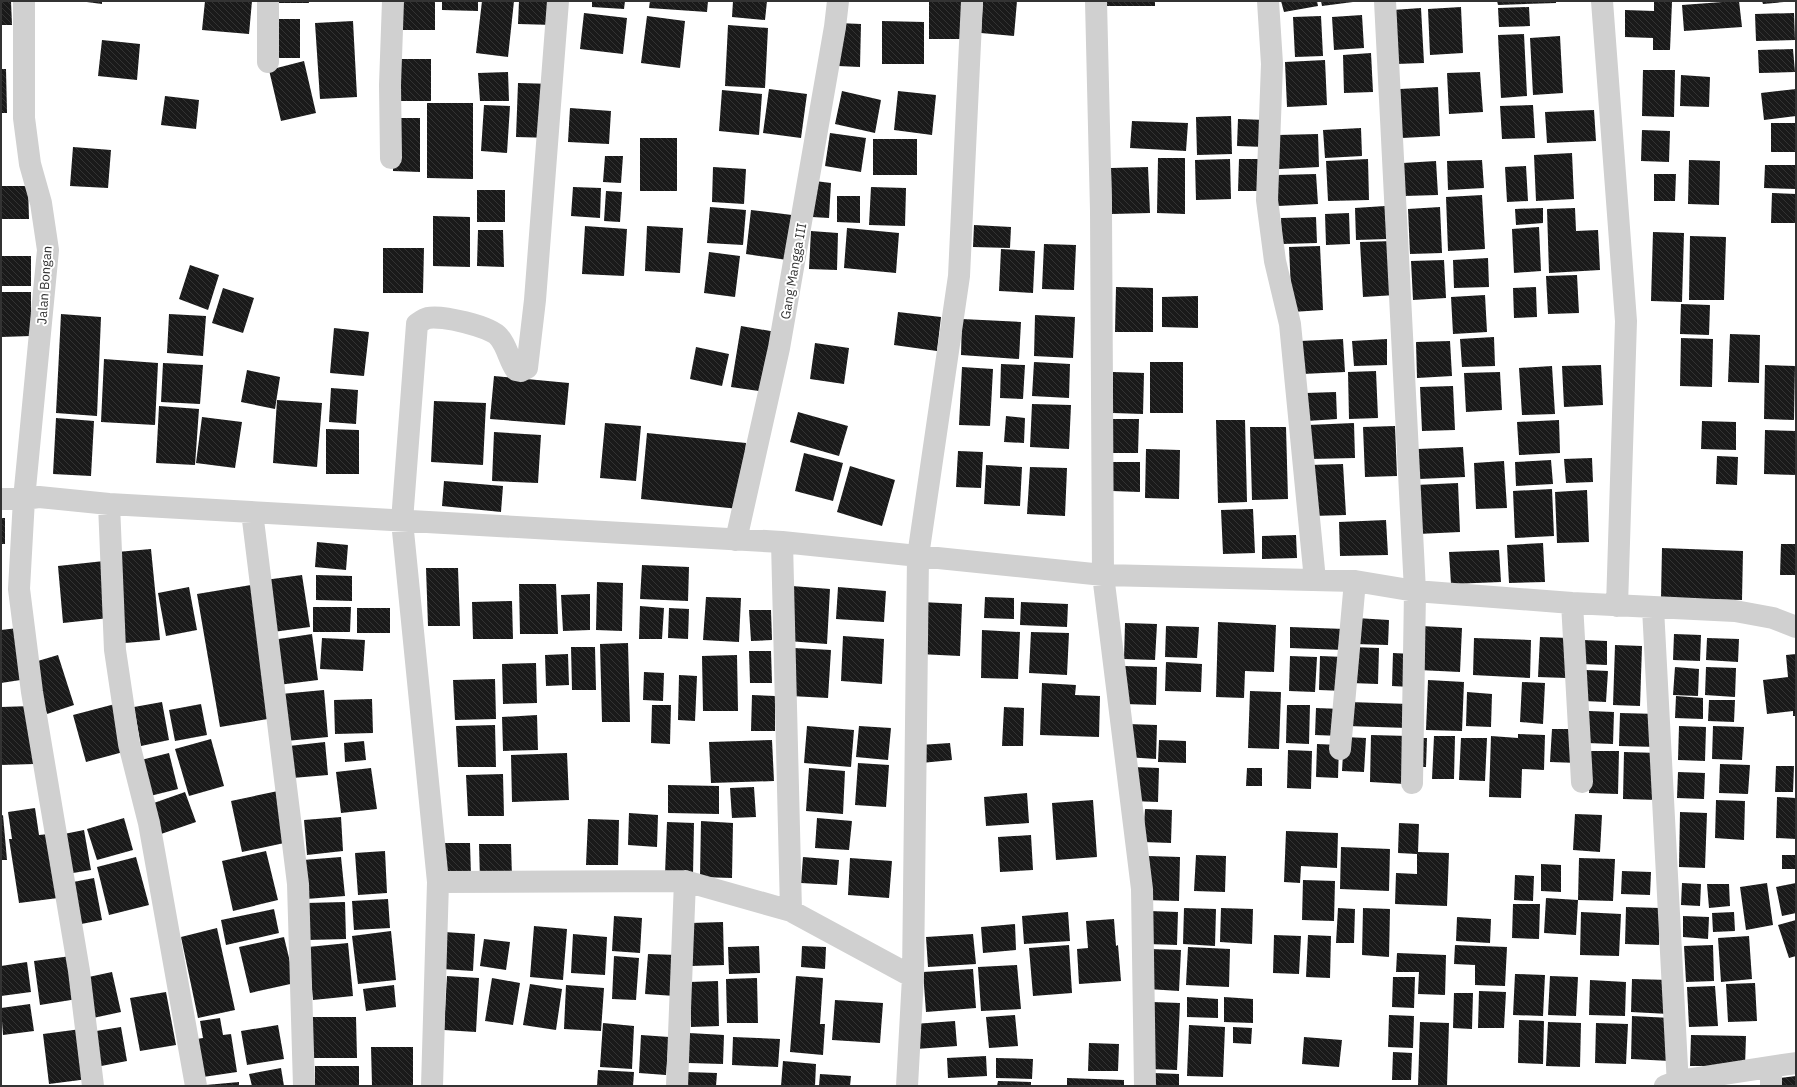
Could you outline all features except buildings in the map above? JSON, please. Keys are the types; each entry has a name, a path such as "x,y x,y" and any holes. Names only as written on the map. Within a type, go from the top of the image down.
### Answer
{"street":[{"name":"Jalan Bongan","path":"24,1 24,118 30,164 41,203 48,250 24,499 19,589 32,692 80,971 93,1086"},
{"path":"268,1 268,62"},
{"path":"390,158 390,85 393,1"},
{"path":"432,1086 438,882 402,521 417,324 428,318 457,321 484,327 500,337 516,370 524,371 527,368 536,300 558,1"},
{"name":"Gang Mangga III","path":"736,540 779,348 834,34 838,1"},
{"path":"907,1086 913,977 918,556 959,276 972,1"},
{"path":"1096,1 1101,219 1103,575 1142,889 1145,1086"},
{"path":"1268,1 1272,64 1267,200 1275,261 1290,324 1315,580"},
{"path":"1386,1 1415,591 1412,783"},
{"path":"1602,1 1626,321 1617,606"},
{"path":"1,498 24,499 39,497 109,504 782,542 1103,575 1355,581 1415,591 1572,604 1735,611 1773,618 1796,627"},
{"path":"109,504 115,650 129,744 149,823 196,1086"},
{"path":"252,512 298,884 304,1086"},
{"path":"782,542 791,911"},
{"path":"1340,749 1355,581"},
{"path":"1572,604 1582,782"},
{"path":"1653,608 1674,1084 1771,1077 1796,1063"},
{"path":"438,882 685,881 791,911 913,977"},
{"path":"677,1086 685,881"}]}
